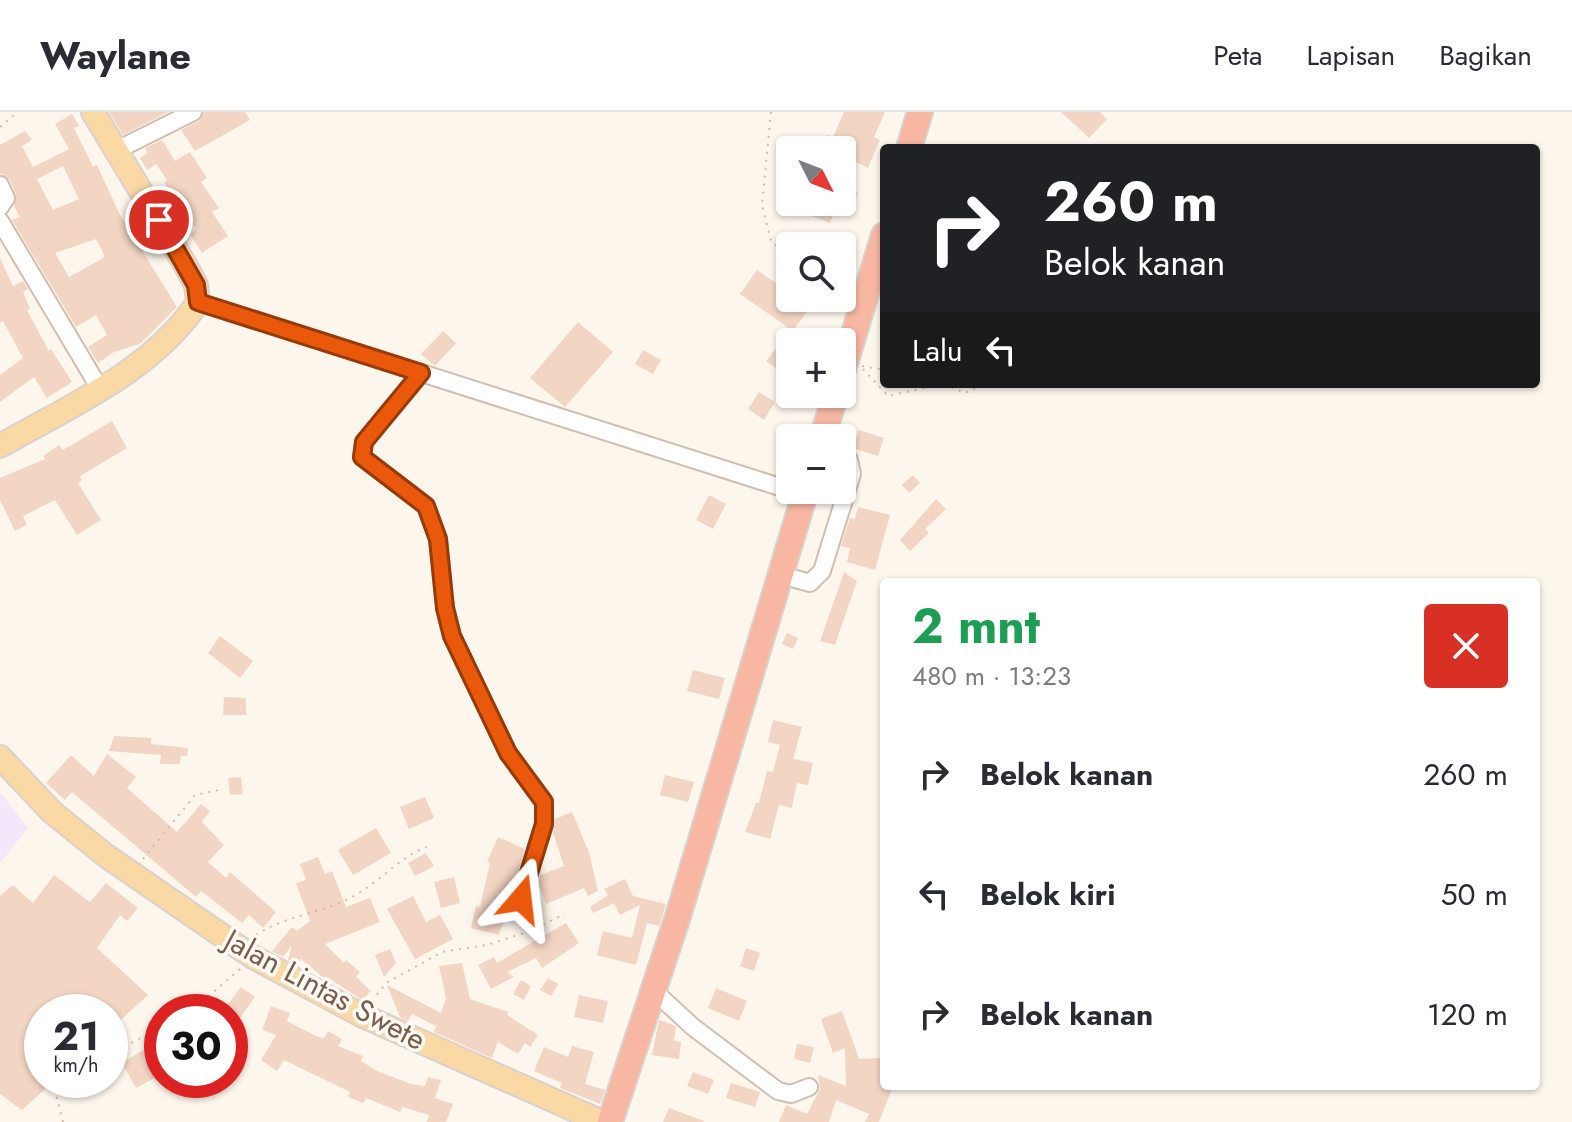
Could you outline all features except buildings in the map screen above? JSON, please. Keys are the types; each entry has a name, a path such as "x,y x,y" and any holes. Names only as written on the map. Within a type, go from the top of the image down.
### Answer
{"highway":[{"path":"910,144 920,112"},
{"path":"856,349 880,251"},
{"path":"610,1122 655,992 802,504"}],"main road":[{"path":"0,446 100,389 174,333 198,302 196,285 186,266 93,112"},
{"name":"Jalan Lintas Swete","path":"0,757 52,812 132,873 246,952 361,1015 602,1122"}],"street":[{"path":"117,150 193,112"},
{"path":"0,185 6,198 0,207"},
{"path":"0,221 100,389"},
{"path":"198,302 776,483"},
{"path":"421,373 364,442 362,457 426,506 438,539 445,608 452,636 508,753 544,802 544,824 521,899"},
{"path":"781,575 810,583 822,571 843,504"},
{"path":"655,992 693,1027 778,1091 791,1094 809,1087"}],"path":[{"path":"0,127 18,112"},
{"path":"771,112 762,205 771,241 776,245"},
{"path":"856,373 888,396 925,388"},
{"path":"953,388 965,393 976,388"},
{"path":"132,873 195,795 224,789"},
{"path":"207,994 246,952 283,919 315,912 350,898 378,882 409,855 431,845"},
{"path":"361,1015 386,983 442,952 487,945 527,932 565,914"},
{"path":"57,1098 63,1122"}],"shaded area":[{"path":"0,792 28,828 0,863"}],"route":[{"path":"159,220 196,285 198,302 421,373 360,449 368,464 426,506 438,539 445,608 452,636 508,753 544,802 544,824 521,899"}]}
